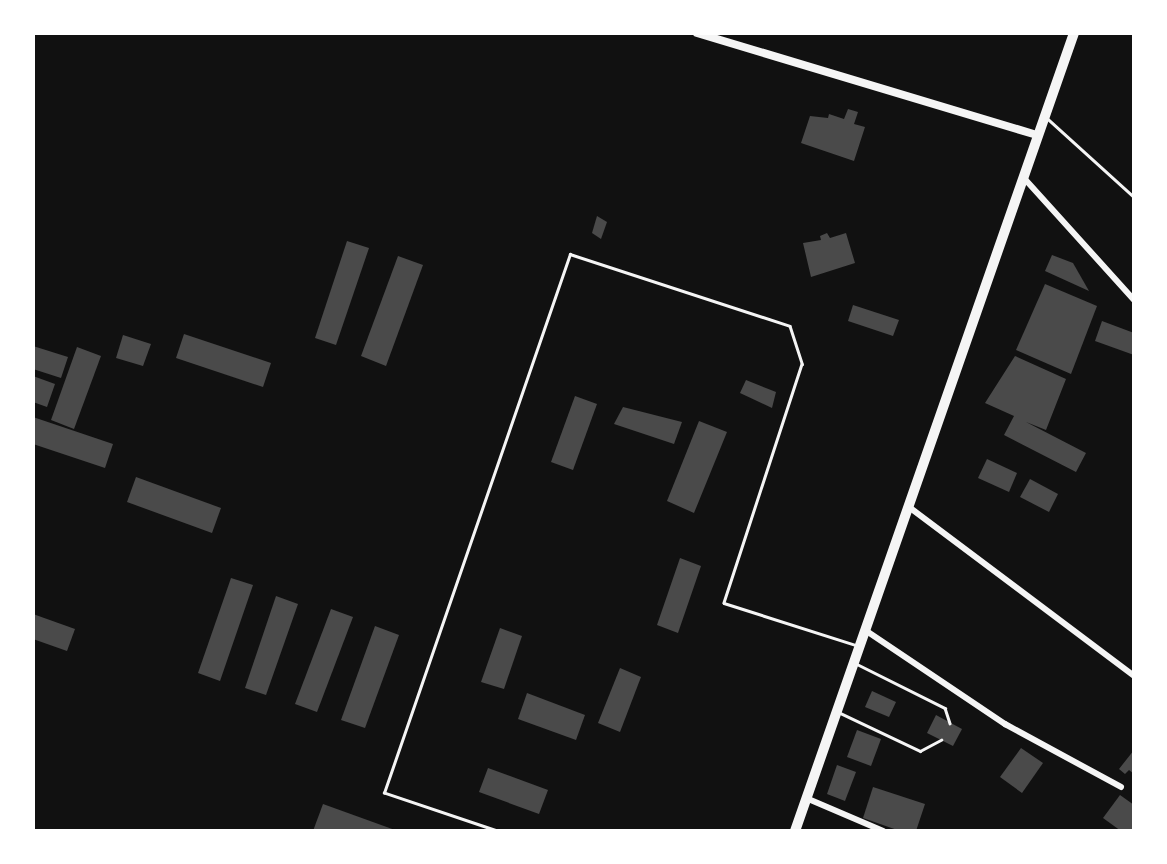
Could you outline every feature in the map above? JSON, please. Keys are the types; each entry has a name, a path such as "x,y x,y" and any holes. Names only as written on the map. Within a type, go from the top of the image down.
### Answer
{"main road":[{"path":"795,831 1036,135 1074,33"}],"street":[{"path":"696,33 1036,135"},
{"path":"1023,177 1134,300"},
{"path":"909,507 1134,676"},
{"path":"865,630 1005,724 1121,787"},
{"path":"806,798 883,831"}],"lane":[{"path":"1044,115 1134,197"},
{"path":"497,831 384,793 570,254 790,326 802,363 724,603 859,646"},
{"path":"854,663 945,708 950,723"},
{"path":"837,712 920,751 941,740"}],"building":[{"path":"848,109 858,112 854,124 865,127 854,161 801,143 810,116 828,118 829,114 844,119"},
{"path":"597,216 607,222 601,239 592,233"},
{"path":"827,233 830,238 846,233 855,263 811,277 803,243 821,240 820,236"},
{"path":"347,241 369,248 336,345 315,338"},
{"path":"1052,255 1073,263 1089,291 1045,271"},
{"path":"398,256 423,265 386,366 361,356"},
{"path":"1045,284 1097,306 1071,374 1016,350"},
{"path":"853,305 899,320 893,336 848,321"},
{"path":"1102,321 1134,333 1134,355 1095,341"},
{"path":"184,334 271,363 263,387 176,358"},
{"path":"123,335 151,344 143,366 116,358"},
{"path":"33,346 68,357 61,378 33,369"},
{"path":"77,347 101,356 74,429 51,420"},
{"path":"1015,356 1066,379 1046,430 1026,422 1086,453 1076,472 1004,435 1014,416 985,403"},
{"path":"33,376 55,384 47,407 33,402"},
{"path":"746,380 776,392 772,408 740,393"},
{"path":"575,396 597,404 573,470 551,462"},
{"path":"623,407 682,422 674,444 614,424"},
{"path":"33,417 113,444 105,468 33,444"},
{"path":"699,421 727,432 694,513 667,501"},
{"path":"987,459 1017,473 1009,492 978,478"},
{"path":"136,477 221,508 212,533 127,502"},
{"path":"1030,479 1058,494 1049,512 1020,497"},
{"path":"680,558 701,566 678,633 657,625"},
{"path":"231,578 253,585 220,681 198,673"},
{"path":"276,596 298,604 266,695 245,688"},
{"path":"331,609 353,617 317,712 295,704"},
{"path":"33,614 75,629 67,651 33,639"},
{"path":"375,626 399,635 365,728 341,720"},
{"path":"500,628 522,636 504,689 481,682"},
{"path":"620,668 641,677 620,732 598,723"},
{"path":"872,691 896,702 889,717 865,707"},
{"path":"527,693 585,715 576,740 518,719"},
{"path":"936,715 962,729 953,746 927,733"},
{"path":"857,730 881,739 871,766 847,757"},
{"path":"1021,748 1043,763 1022,793 1000,777"},
{"path":"1134,750 1134,774 1129,770 1125,774 1119,769"},
{"path":"837,765 856,772 845,801 827,794"},
{"path":"488,768 548,790 539,814 479,792"},
{"path":"873,787 925,804 916,831 900,831 863,818"},
{"path":"1120,795 1134,805 1134,831 1121,831 1103,818"},
{"path":"323,804 395,830 395,831 313,831"}]}
